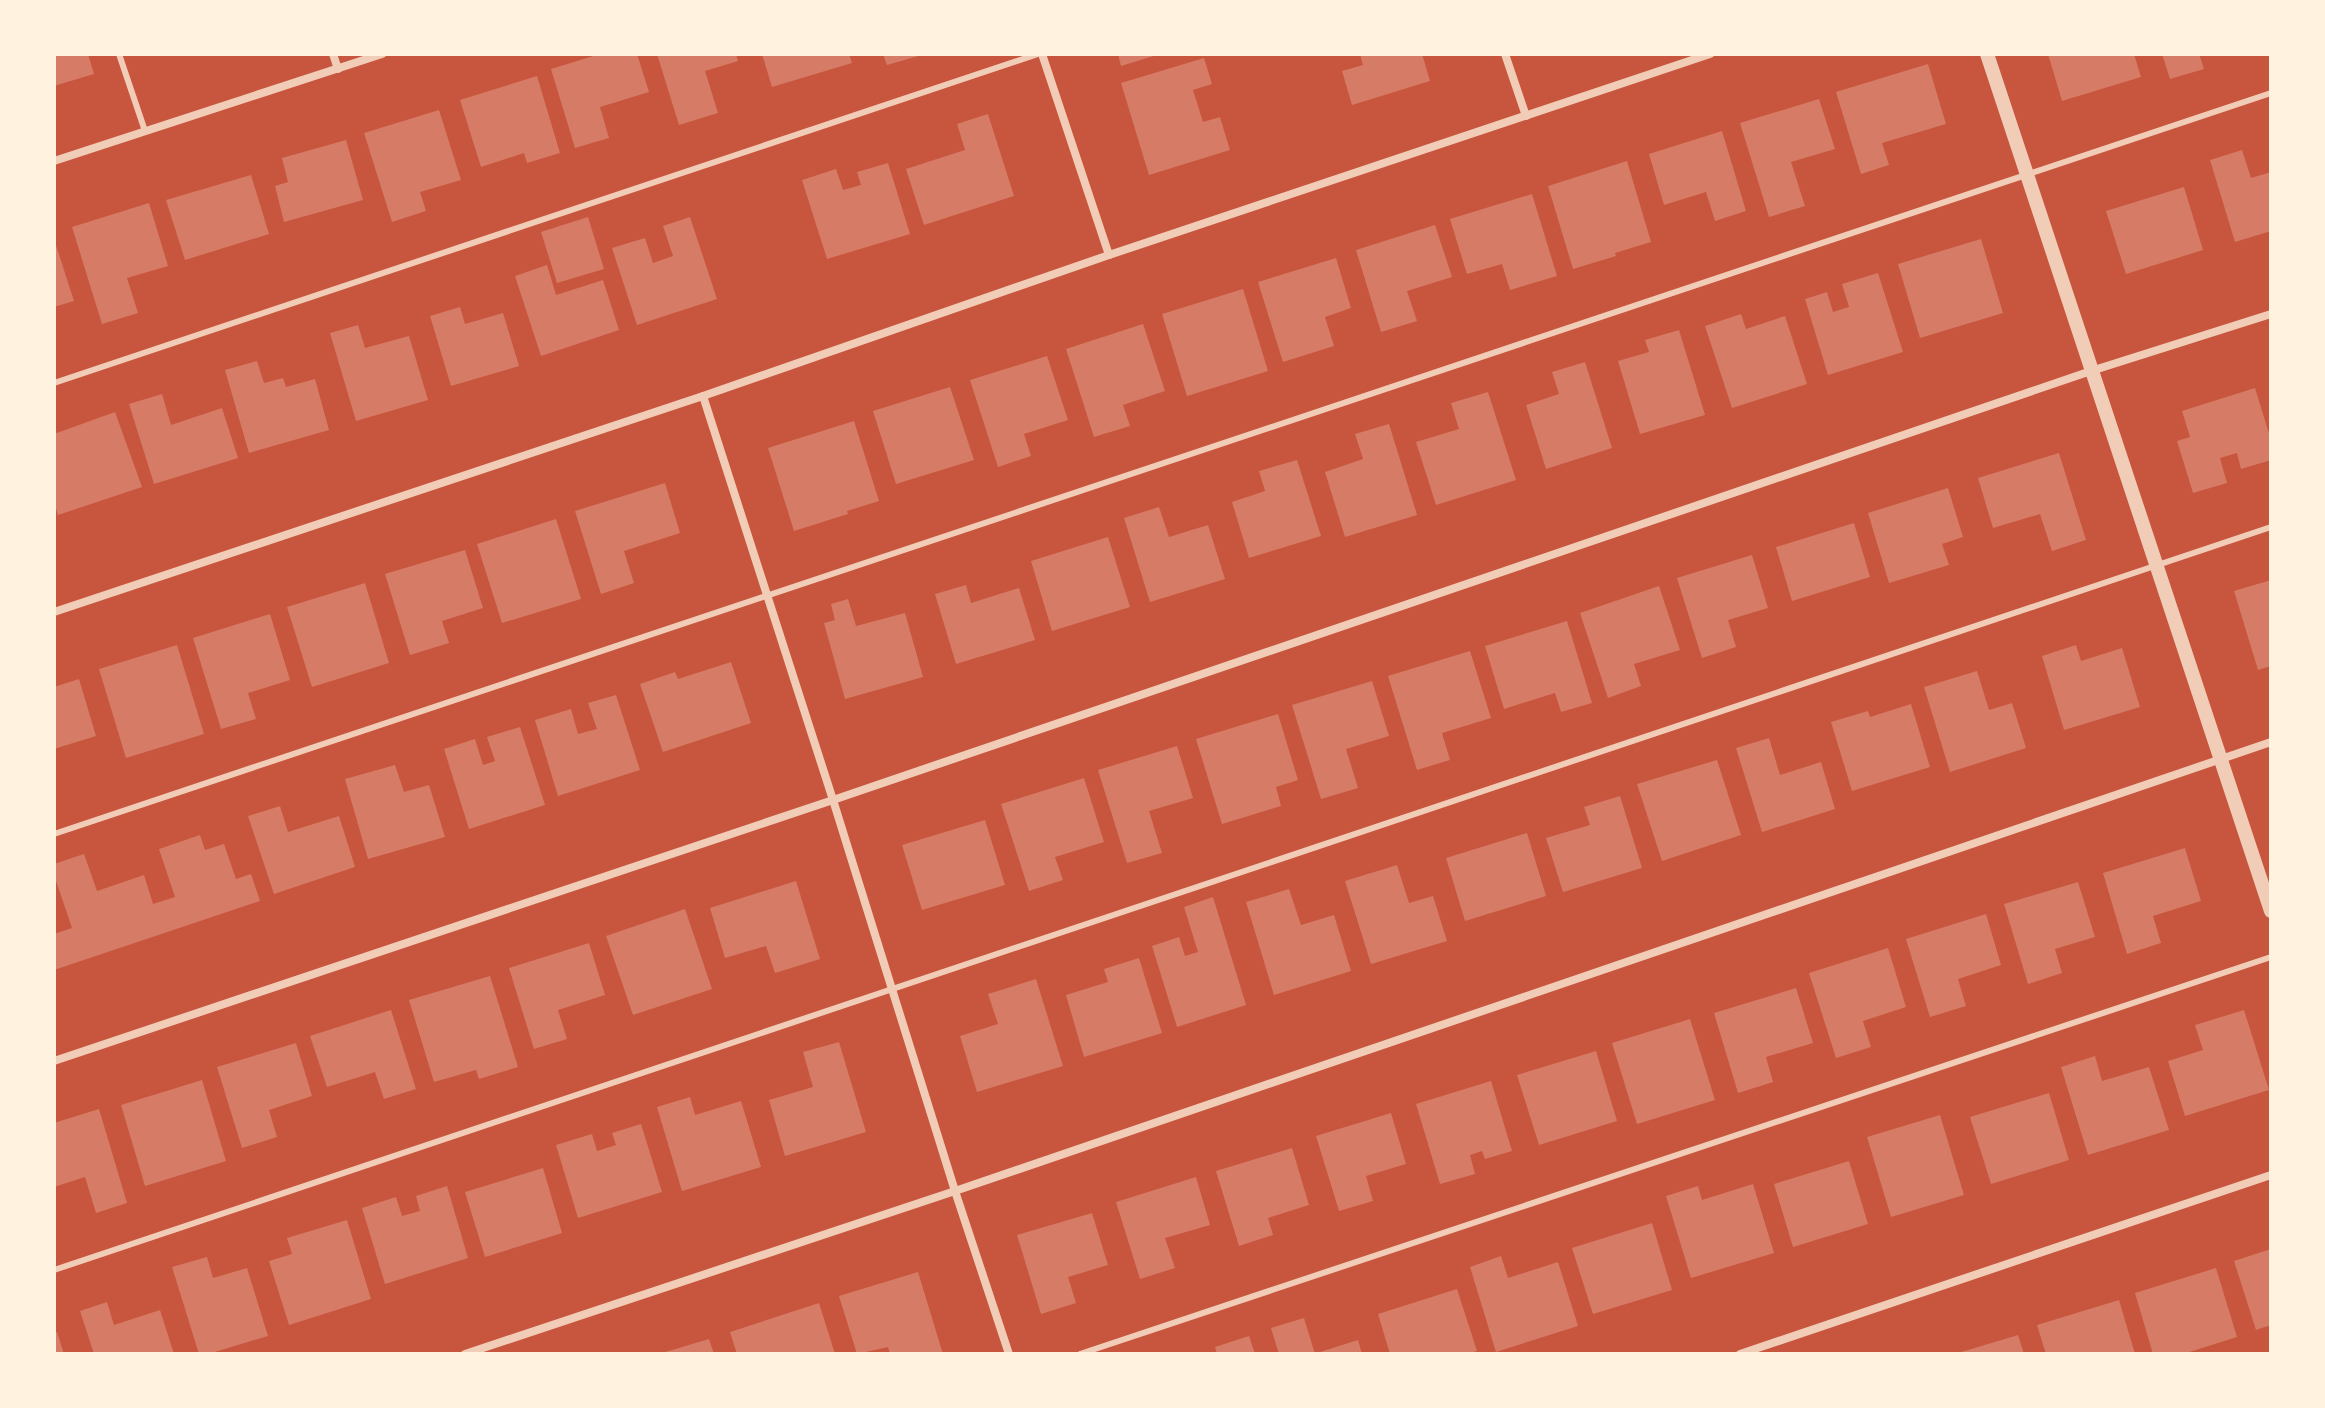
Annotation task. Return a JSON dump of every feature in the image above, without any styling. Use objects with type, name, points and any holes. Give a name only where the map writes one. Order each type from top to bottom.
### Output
[{"type":"street","points":[[333,54],[338,69]]},
{"type":"street","points":[[54,161],[382,54]]},
{"type":"street","points":[[1040,54],[1109,255]]},
{"type":"street","points":[[1505,54],[1526,116]]},
{"type":"street","points":[[54,612],[703,396],[1109,255],[1710,54]]},
{"type":"street","points":[[1987,54],[2271,911]]},
{"type":"street","points":[[54,1061],[833,800],[2091,371],[2271,314]]},
{"type":"street","points":[[703,396],[1009,1354]]},
{"type":"street","points":[[465,1354],[955,1191],[2271,742]]},
{"type":"street","points":[[1740,1354],[2271,1175]]},
{"type":"lane","points":[[119,54],[145,131]]},
{"type":"lane","points":[[54,383],[1040,54]]},
{"type":"lane","points":[[54,834],[2271,93]]},
{"type":"lane","points":[[54,1270],[2271,527]]},
{"type":"lane","points":[[1080,1354],[2271,957]]},
{"type":"building","points":[[54,54],[88,54],[94,74],[54,86]]},
{"type":"building","points":[[600,54],[637,54],[649,92],[600,107],[609,138],[575,148],[551,69]]},
{"type":"building","points":[[657,54],[736,54],[738,61],[705,71],[718,113],[679,125]]},
{"type":"building","points":[[762,54],[849,54],[852,63],[772,87]]},
{"type":"building","points":[[883,54],[922,54],[922,55],[887,65]]},
{"type":"building","points":[[1118,54],[1157,54],[1157,55],[1121,66]]},
{"type":"building","points":[[1360,54],[1422,54],[1430,81],[1352,105],[1342,71],[1363,65]]},
{"type":"building","points":[[2048,54],[2134,54],[2141,77],[2062,101]]},
{"type":"building","points":[[2162,54],[2199,54],[2204,69],[2170,79]]},
{"type":"building","points":[[1204,58],[1212,84],[1193,90],[1203,122],[1220,117],[1230,150],[1149,175],[1121,83]]},
{"type":"building","points":[[1928,64],[1946,124],[1882,143],[1889,165],[1861,174],[1836,92]]},
{"type":"building","points":[[537,76],[560,153],[527,163],[524,153],[481,167],[460,100]]},
{"type":"building","points":[[1819,99],[1835,149],[1791,162],[1805,206],[1769,217],[1740,123]]},
{"type":"building","points":[[439,110],[461,180],[420,192],[426,211],[392,222],[364,133]]},
{"type":"building","points":[[988,114],[1014,196],[924,225],[906,169],[965,150],[957,124]]},
{"type":"building","points":[[1722,131],[1746,211],[1715,221],[1706,192],[1664,205],[1649,154]]},
{"type":"building","points":[[346,140],[363,200],[284,222],[275,186],[288,182],[282,158]]},
{"type":"building","points":[[2242,150],[2251,178],[2271,172],[2271,231],[2235,242],[2210,160]]},
{"type":"building","points":[[1627,161],[1651,242],[1573,269],[1548,186]]},
{"type":"building","points":[[888,163],[910,234],[827,259],[802,180],[836,169],[843,190],[861,185],[857,172]]},
{"type":"building","points":[[251,175],[269,234],[185,260],[166,200]]},
{"type":"building","points":[[2184,187],[2203,250],[2126,274],[2106,211]]},
{"type":"building","points":[[1532,194],[1557,276],[1510,290],[1502,264],[1467,274],[1450,219]]},
{"type":"building","points":[[149,203],[168,266],[127,278],[138,313],[102,324],[72,227]]},
{"type":"building","points":[[588,217],[604,269],[557,283],[541,232]]},
{"type":"building","points":[[690,217],[717,299],[637,325],[612,248],[645,238],[653,263],[673,256],[663,226]]},
{"type":"building","points":[[1435,225],[1452,277],[1407,291],[1417,321],[1381,332],[1356,250]]},
{"type":"building","points":[[54,239],[74,301],[54,307]]},
{"type":"building","points":[[1981,239],[2003,313],[1920,338],[1898,264]]},
{"type":"building","points":[[1336,258],[1351,308],[1325,317],[1334,346],[1283,362],[1258,282]]},
{"type":"building","points":[[547,265],[556,295],[603,280],[619,330],[541,356],[515,276]]},
{"type":"building","points":[[1878,273],[1903,352],[1828,375],[1805,299],[1827,292],[1833,312],[1849,307],[1842,284]]},
{"type":"building","points":[[1243,289],[1268,371],[1187,396],[1162,314]]},
{"type":"building","points":[[460,307],[465,324],[503,313],[519,366],[451,386],[430,316]]},
{"type":"building","points":[[1741,314],[1746,329],[1785,316],[1807,384],[1732,408],[1705,326]]},
{"type":"building","points":[[1143,324],[1165,391],[1123,405],[1130,426],[1094,437],[1066,349]]},
{"type":"building","points":[[358,325],[365,348],[409,336],[428,400],[356,421],[330,333]]},
{"type":"building","points":[[1679,330],[1705,415],[1640,434],[1618,361],[1649,352],[1645,340]]},
{"type":"building","points":[[1047,356],[1068,420],[1024,434],[1031,456],[998,467],[970,380]]},
{"type":"building","points":[[257,361],[264,383],[283,378],[286,387],[315,379],[329,430],[249,453],[225,370]]},
{"type":"building","points":[[1585,362],[1612,448],[1546,469],[1526,405],[1559,394],[1552,372]]},
{"type":"building","points":[[950,387],[974,460],[896,484],[873,411]]},
{"type":"building","points":[[2255,388],[2271,440],[2271,460],[2241,469],[2237,453],[2220,458],[2227,483],[2193,493],[2177,441],[2190,437],[2182,411]]},
{"type":"building","points":[[1488,392],[1516,480],[1436,505],[1416,442],[1459,429],[1451,403]]},
{"type":"building","points":[[162,394],[171,425],[222,408],[238,458],[154,484],[129,404]]},
{"type":"building","points":[[115,412],[142,487],[58,515],[54,503],[54,434]]},
{"type":"building","points":[[854,421],[879,501],[794,531],[768,448]]},
{"type":"building","points":[[1389,424],[1417,515],[1345,537],[1325,472],[1363,459],[1355,434]]},
{"type":"building","points":[[2059,453],[2086,540],[2052,551],[2040,514],[1993,528],[1978,478]]},
{"type":"building","points":[[1297,460],[1321,536],[1249,558],[1232,502],[1265,491],[1259,471]]},
{"type":"building","points":[[665,483],[680,533],[624,551],[634,583],[601,594],[575,511]]},
{"type":"building","points":[[1948,488],[1963,537],[1942,544],[1949,565],[1889,583],[1868,513]]},
{"type":"building","points":[[1159,507],[1169,537],[1208,525],[1225,579],[1150,602],[1124,518]]},
{"type":"building","points":[[556,519],[581,599],[502,623],[477,544]]},
{"type":"building","points":[[1854,523],[1870,577],[1792,601],[1776,547]]},
{"type":"building","points":[[1108,537],[1130,607],[1052,631],[1031,561]]},
{"type":"building","points":[[465,550],[483,608],[442,621],[449,643],[410,655],[385,574]]},
{"type":"building","points":[[1752,555],[1768,608],[1728,620],[1736,647],[1702,658],[1677,578]]},
{"type":"building","points":[[2271,580],[2271,666],[2258,670],[2234,591]]},
{"type":"building","points":[[365,583],[389,663],[312,687],[287,607]]},
{"type":"building","points":[[966,585],[971,603],[1019,588],[1035,640],[956,664],[935,594]]},
{"type":"building","points":[[1659,586],[1680,650],[1634,664],[1641,686],[1608,698],[1580,613]]},
{"type":"building","points":[[848,599],[856,626],[905,613],[923,677],[845,699],[824,623],[835,620],[831,604]]},
{"type":"building","points":[[270,614],[290,680],[248,693],[256,719],[221,729],[193,638]]},
{"type":"building","points":[[1567,621],[1592,703],[1561,712],[1555,693],[1504,709],[1485,646]]},
{"type":"building","points":[[177,645],[204,734],[126,758],[99,669]]},
{"type":"building","points":[[2076,645],[2081,661],[2122,648],[2140,707],[2064,730],[2042,656]]},
{"type":"building","points":[[1470,651],[1491,718],[1442,733],[1450,760],[1417,770],[1388,676]]},
{"type":"building","points":[[731,662],[751,723],[663,752],[640,684],[675,672],[678,679]]},
{"type":"building","points":[[1977,671],[1989,710],[2012,703],[2026,748],[1950,772],[1924,687]]},
{"type":"building","points":[[79,679],[96,736],[54,749],[54,687]]},
{"type":"building","points":[[1372,681],[1389,736],[1346,749],[1358,788],[1321,799],[1292,705]]},
{"type":"building","points":[[616,695],[640,770],[558,796],[535,720],[571,709],[578,734],[597,729],[588,703]]},
{"type":"building","points":[[1911,704],[1930,767],[1852,791],[1831,722],[1868,711],[1870,717]]},
{"type":"building","points":[[1278,714],[1298,780],[1276,787],[1281,806],[1222,824],[1196,739]]},
{"type":"building","points":[[520,727],[545,805],[469,829],[444,749],[475,739],[483,765],[495,761],[487,737]]},
{"type":"building","points":[[1769,738],[1780,775],[1821,762],[1835,809],[1762,832],[1736,748]]},
{"type":"building","points":[[1177,746],[1193,798],[1149,811],[1162,853],[1127,863],[1098,770]]},
{"type":"building","points":[[1717,760],[1741,835],[1662,861],[1637,784]]},
{"type":"building","points":[[395,765],[404,792],[429,785],[445,837],[368,859],[345,779]]},
{"type":"building","points":[[1084,778],[1104,842],[1055,857],[1063,880],[1029,891],[1001,804]]},
{"type":"building","points":[[1620,796],[1642,868],[1563,892],[1546,838],[1590,825],[1584,807]]},
{"type":"building","points":[[280,806],[288,832],[339,816],[355,867],[274,894],[248,816]]},
{"type":"building","points":[[985,820],[1005,885],[922,910],[902,845]]},
{"type":"building","points":[[1527,833],[1546,896],[1465,921],[1446,858]]},
{"type":"building","points":[[200,835],[205,850],[224,844],[236,879],[251,874],[260,901],[54,970],[54,934],[72,928],[54,875],[54,864],[84,854],[97,891],[144,875],[153,904],[175,897],[159,849]]},
{"type":"building","points":[[2185,848],[2201,901],[2153,916],[2161,943],[2127,954],[2103,873]]},
{"type":"building","points":[[1397,865],[1409,903],[1433,896],[1447,941],[1371,964],[1345,881]]},
{"type":"building","points":[[796,881],[820,959],[775,973],[766,946],[725,958],[710,908]]},
{"type":"building","points":[[2078,882],[2095,937],[2055,949],[2062,973],[2028,984],[2004,904]]},
{"type":"building","points":[[1289,889],[1301,925],[1334,915],[1351,971],[1274,995],[1246,902]]},
{"type":"building","points":[[1213,897],[1246,1005],[1177,1027],[1152,946],[1179,937],[1185,956],[1198,952],[1184,907]]},
{"type":"building","points":[[685,909],[712,989],[633,1015],[606,936]]},
{"type":"building","points":[[1986,914],[2001,965],[1958,979],[1966,1006],[1930,1017],[1906,939]]},
{"type":"building","points":[[589,943],[605,995],[558,1010],[567,1039],[534,1049],[509,968]]},
{"type":"building","points":[[1888,948],[1906,1007],[1863,1021],[1871,1047],[1836,1058],[1809,973]]},
{"type":"building","points":[[1139,958],[1162,1033],[1084,1057],[1066,995],[1108,982],[1104,969]]},
{"type":"building","points":[[490,976],[518,1067],[479,1079],[476,1070],[434,1082],[409,1000]]},
{"type":"building","points":[[1036,979],[1063,1066],[977,1092],[960,1036],[998,1024],[988,994]]},
{"type":"building","points":[[1796,988],[1813,1043],[1766,1057],[1773,1082],[1738,1093],[1714,1013]]},
{"type":"building","points":[[391,1010],[416,1089],[384,1099],[375,1072],[327,1087],[310,1036]]},
{"type":"building","points":[[2244,1010],[2269,1090],[2185,1116],[2168,1061],[2203,1050],[2195,1025]]},
{"type":"building","points":[[1690,1019],[1715,1100],[1637,1124],[1612,1043]]},
{"type":"building","points":[[839,1042],[866,1132],[785,1156],[769,1100],[813,1087],[803,1052]]},
{"type":"building","points":[[296,1043],[312,1096],[269,1110],[277,1137],[242,1148],[217,1067]]},
{"type":"building","points":[[1596,1051],[1617,1121],[1539,1145],[1517,1075]]},
{"type":"building","points":[[2095,1056],[2102,1081],[2149,1067],[2169,1130],[2088,1155],[2061,1067]]},
{"type":"building","points":[[202,1080],[226,1161],[145,1186],[121,1105]]},
{"type":"building","points":[[1491,1081],[1512,1151],[1485,1159],[1482,1151],[1470,1155],[1475,1174],[1440,1184],[1416,1104]]},
{"type":"building","points":[[2049,1093],[2069,1160],[1991,1184],[1970,1117]]},
{"type":"building","points":[[690,1097],[695,1115],[741,1101],[761,1167],[682,1191],[657,1107]]},
{"type":"building","points":[[99,1109],[127,1203],[96,1213],[85,1177],[54,1187],[54,1123]]},
{"type":"building","points":[[1391,1113],[1406,1164],[1366,1176],[1373,1201],[1339,1211],[1316,1136]]},
{"type":"building","points":[[1940,1115],[1964,1195],[1891,1217],[1867,1137]]},
{"type":"building","points":[[641,1124],[662,1192],[578,1218],[556,1145],[592,1134],[597,1151],[616,1145],[612,1133]]},
{"type":"building","points":[[1292,1148],[1309,1205],[1268,1218],[1273,1235],[1239,1246],[1216,1171]]},
{"type":"building","points":[[1849,1161],[1868,1224],[1793,1247],[1774,1184]]},
{"type":"building","points":[[543,1168],[562,1233],[485,1257],[465,1192]]},
{"type":"building","points":[[1196,1177],[1210,1225],[1165,1238],[1175,1268],[1140,1279],[1116,1202]]},
{"type":"building","points":[[1753,1184],[1774,1253],[1691,1278],[1666,1196],[1698,1186],[1702,1200]]},
{"type":"building","points":[[447,1186],[468,1258],[385,1284],[362,1208],[396,1197],[402,1216],[420,1211],[416,1196]]},
{"type":"building","points":[[1092,1213],[1108,1265],[1068,1277],[1076,1303],[1041,1314],[1017,1235]]},
{"type":"building","points":[[347,1220],[371,1299],[289,1325],[269,1261],[292,1254],[287,1238]]},
{"type":"building","points":[[1652,1223],[1672,1290],[1593,1314],[1572,1248]]},
{"type":"building","points":[[2271,1249],[2271,1325],[2256,1330],[2234,1261]]},
{"type":"building","points":[[1501,1256],[1508,1278],[1558,1262],[1578,1326],[1496,1352],[1470,1267]]},
{"type":"building","points":[[207,1257],[213,1278],[247,1268],[268,1336],[199,1354],[172,1267]]},
{"type":"building","points":[[2216,1268],[2237,1337],[2183,1354],[2153,1354],[2135,1293]]},
{"type":"building","points":[[918,1272],[943,1354],[890,1354],[888,1347],[857,1354],[839,1296]]},
{"type":"building","points":[[1457,1289],[1477,1351],[1467,1354],[1390,1354],[1378,1314]]},
{"type":"building","points":[[2119,1300],[2135,1354],[2046,1354],[2037,1325]]},
{"type":"building","points":[[107,1302],[114,1325],[160,1310],[174,1354],[94,1354],[80,1311]]},
{"type":"building","points":[[819,1303],[835,1354],[737,1354],[730,1332]]},
{"type":"building","points":[[1304,1318],[1315,1354],[1279,1354],[1271,1328]]},
{"type":"building","points":[[57,1332],[64,1354],[54,1354],[54,1333]]},
{"type":"building","points":[[2018,1335],[2024,1354],[1958,1354],[1958,1353]]},
{"type":"building","points":[[1249,1336],[1255,1354],[1217,1354],[1215,1347]]},
{"type":"building","points":[[709,1339],[714,1354],[662,1354],[662,1353]]},
{"type":"building","points":[[1358,1340],[1362,1354],[1317,1354],[1317,1353]]}]
